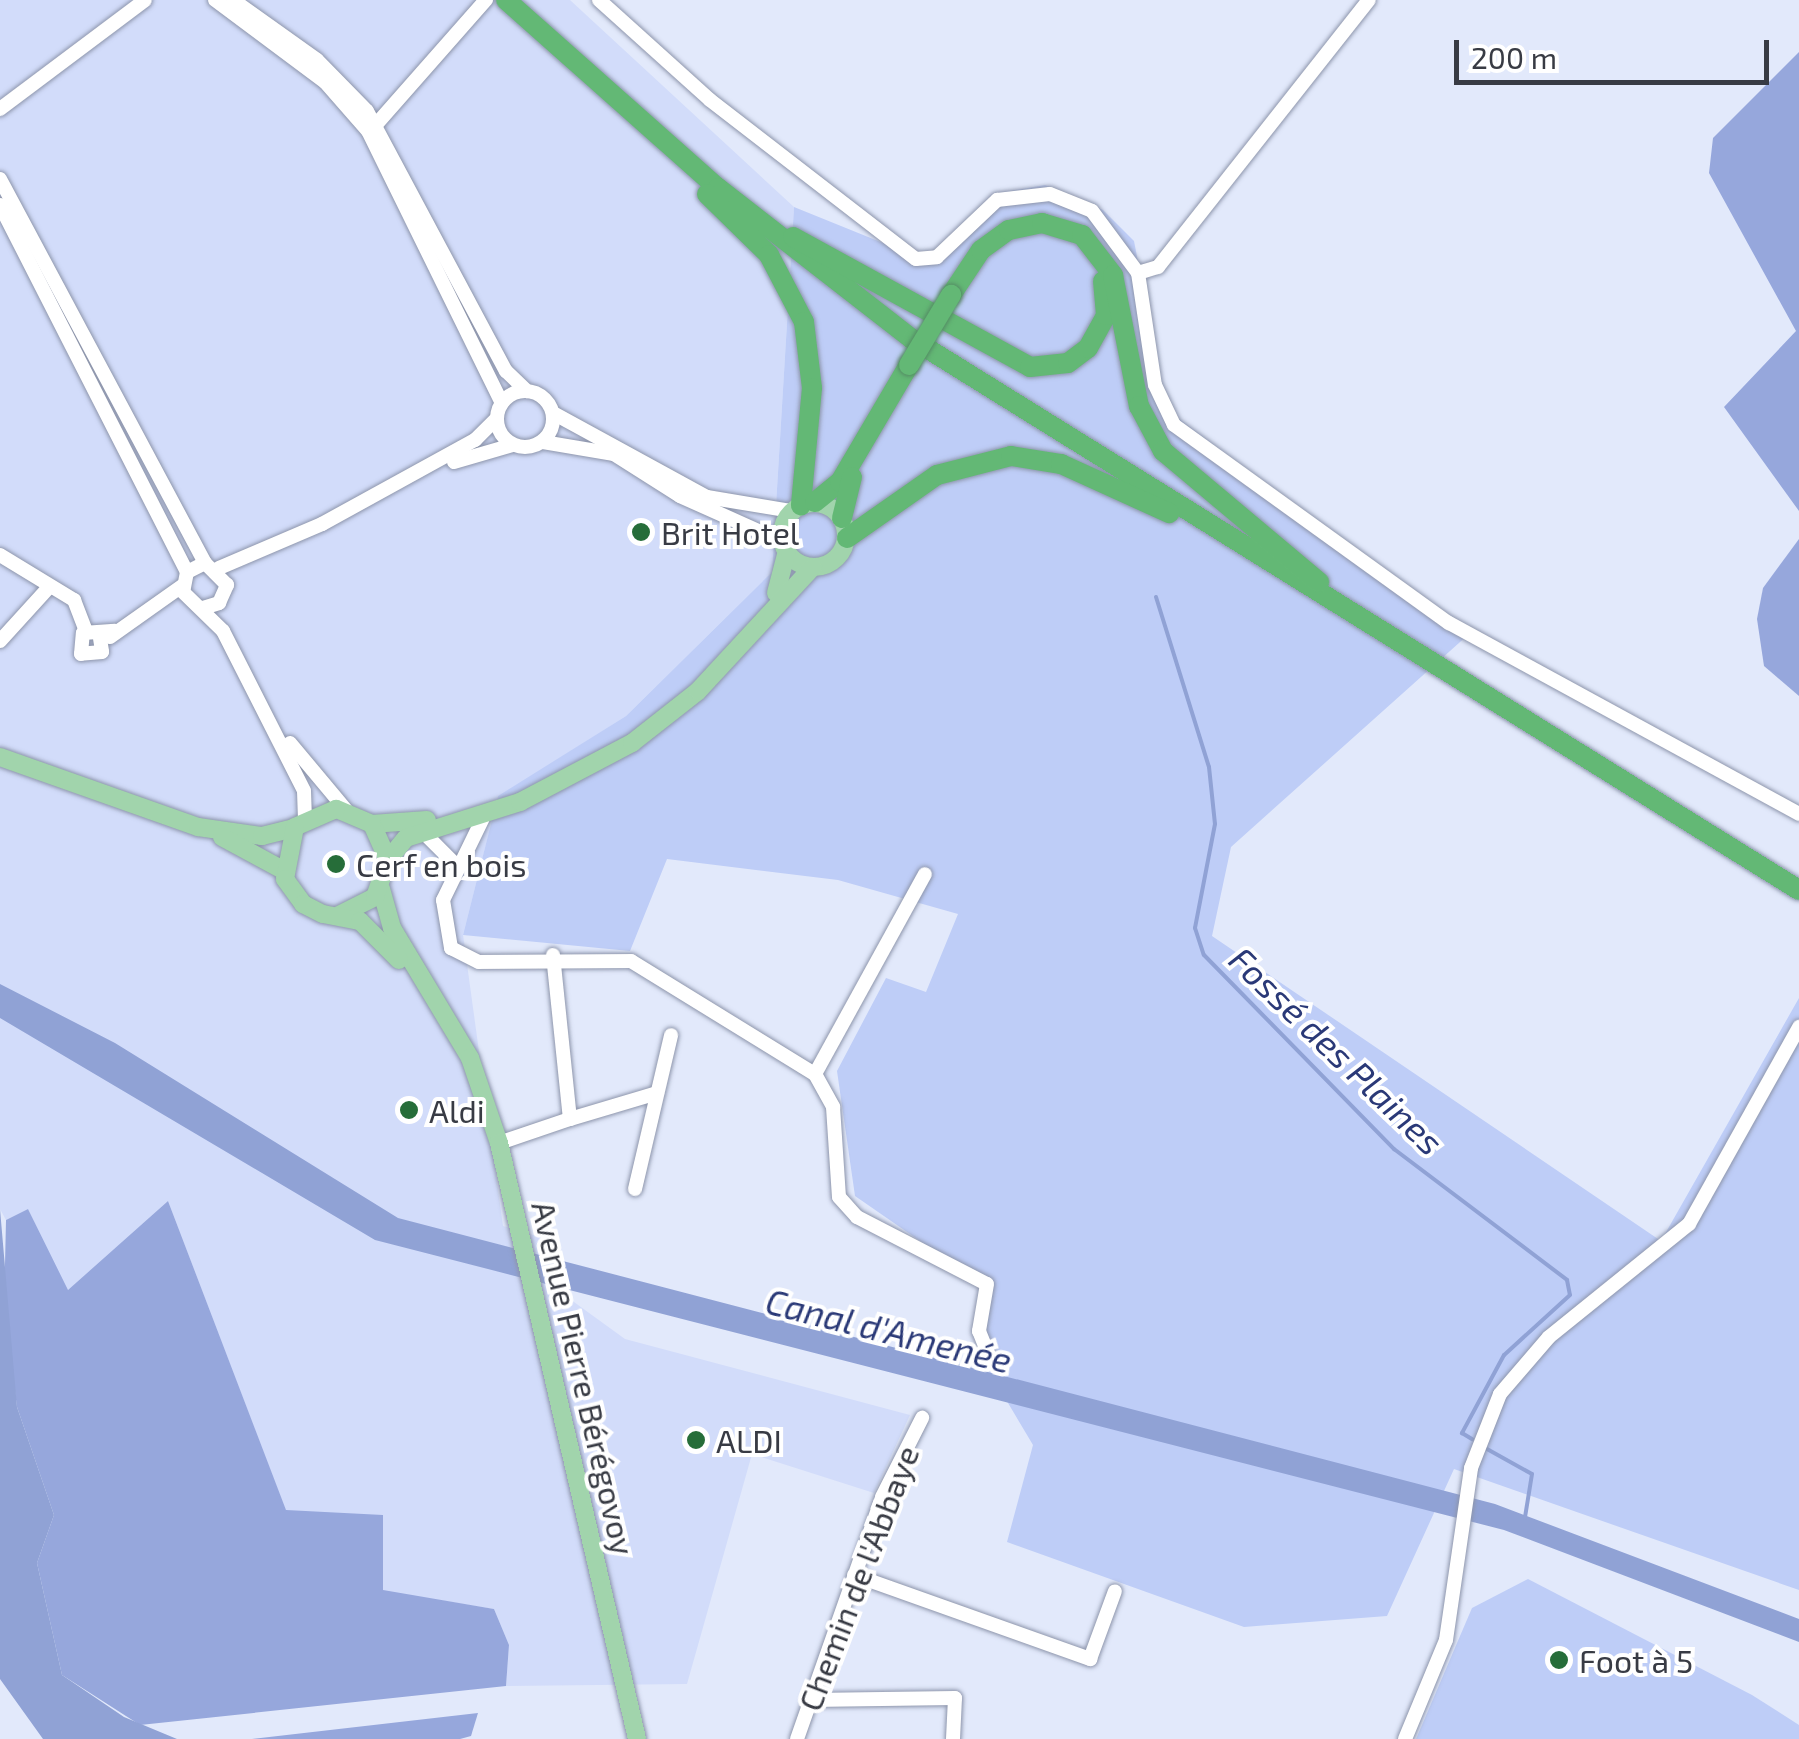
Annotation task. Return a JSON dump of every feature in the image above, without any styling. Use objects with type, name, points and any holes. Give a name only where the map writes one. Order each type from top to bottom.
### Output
[{"type":"highway","points":[[506,0],[602,87],[912,339],[1799,890]]},
{"type":"highway","points":[[518,0],[794,237],[926,336],[1799,879]]},
{"type":"highway","points":[[602,87],[790,288],[812,388],[803,506]]},
{"type":"highway","points":[[803,506],[840,482],[913,368],[981,250],[1008,230],[1042,223],[1082,235],[1114,275],[1132,383],[1158,443],[1320,582]]},
{"type":"highway","points":[[794,237],[1030,367],[1078,357],[1108,304],[1084,251],[1036,235],[995,252],[955,298],[926,336],[913,368],[847,486],[844,528]]},
{"type":"highway","points":[[844,528],[937,475],[1011,456],[1060,464],[1239,542]]},
{"type":"main road","points":[[198,827],[262,836],[346,810],[372,824],[408,824],[517,796],[628,736],[692,686],[781,584],[785,546],[803,506],[844,528],[839,556],[813,567],[665,719],[580,774],[485,814],[423,832],[388,860]]},
{"type":"main road","points":[[785,546],[813,567]]},
{"type":"main road","points":[[0,757],[198,827],[283,870],[302,904],[339,915],[391,948],[478,1082]]},
{"type":"main road","points":[[283,870],[300,823]]},
{"type":"main road","points":[[372,824],[388,860],[381,889],[385,915],[478,1082]]},
{"type":"main road","points":[[339,915],[381,889]]},
{"type":"main road","name":"Avenue Pierre Bérégovoy","points":[[478,1082],[499,1143],[637,1739]]},
{"type":"street","points":[[2,111],[145,0]]},
{"type":"street","points":[[215,0],[325,82],[373,128],[512,445]]},
{"type":"street","points":[[234,0],[318,60],[373,128],[506,371],[528,391],[553,413],[707,497],[803,506]]},
{"type":"street","points":[[599,0],[907,255],[936,257],[997,200],[1050,194],[1107,224],[1138,274],[1155,385],[1190,439],[1448,623],[1799,814]]},
{"type":"street","points":[[1138,274],[1158,267],[1369,0]]},
{"type":"street","points":[[373,128],[483,3]]},
{"type":"street","points":[[0,179],[212,566],[303,767],[346,810]]},
{"type":"street","points":[[0,205],[196,605],[304,791],[300,823]]},
{"type":"street","points":[[158,609],[185,579],[212,566],[248,563],[475,440],[499,411],[528,391]]},
{"type":"street","points":[[542,442],[553,413]]},
{"type":"street","points":[[322,524],[480,450],[542,442],[614,454],[680,496],[785,546]]},
{"type":"street","points":[[0,555],[74,600],[101,634],[158,609],[196,605],[225,592],[248,563]]},
{"type":"street","points":[[0,641],[50,586]]},
{"type":"street","points":[[485,814],[454,863],[440,921],[456,953],[479,962],[553,955],[656,972],[816,1074],[833,1107],[839,1197],[857,1217],[988,1284],[979,1331],[988,1356]]},
{"type":"street","points":[[423,832],[454,863]]},
{"type":"street","points":[[816,1074],[926,874]]},
{"type":"street","points":[[553,955],[570,1119]]},
{"type":"street","points":[[1405,1739],[1446,1640],[1457,1533],[1472,1468],[1493,1408],[1521,1366],[1699,1211],[1799,1027]]},
{"type":"street","points":[[635,1189],[671,1034]]},
{"type":"street","points":[[499,1143],[658,1093]]},
{"type":"street","name":"Chemin de l'Abbaye","points":[[797,1739],[854,1575],[922,1418]]},
{"type":"street","points":[[854,1575],[1090,1660],[1114,1591]]},
{"type":"street","points":[[810,1700],[955,1698],[953,1739]]},
{"type":"shaded area","points":[[0,0],[570,0],[794,207],[772,572],[626,716],[498,797],[463,935],[503,1226],[547,1239],[556,1289],[625,1339],[910,1415],[874,1493],[752,1454],[687,1684],[506,1686],[509,1645],[494,1609],[383,1591],[286,1511],[168,1201],[67,1291],[28,1209],[6,1220],[0,1209]]},
{"type":"shaded area","points":[[1799,52],[1799,511],[1724,407],[1796,331],[1709,173],[1713,138]]},
{"type":"shaded area","points":[[1045,185],[1103,210],[1134,241],[1167,410],[1469,634],[1231,847],[1212,936],[1661,1241],[1799,998],[1799,1590],[1454,1469],[1387,1616],[1244,1627],[1007,1542],[1033,1445],[980,1356],[988,1288],[855,1196],[837,1071],[886,978],[926,992],[958,914],[838,880],[667,859],[630,951],[463,935],[498,796],[626,716],[772,572],[794,207],[930,262],[992,194]]},
{"type":"shaded area","points":[[1799,539],[1799,696],[1764,666],[1757,619],[1763,588]]},
{"type":"shaded area","name":"Canal d'Amenée","points":[[0,984],[115,1043],[398,1218],[1495,1504],[1799,1619],[1799,1642],[1504,1530],[375,1240],[0,1018]]},
{"type":"shaded area","points":[[168,1201],[286,1510],[383,1515],[383,1590],[494,1609],[509,1645],[506,1686],[140,1725],[62,1675],[37,1563],[54,1515],[17,1407],[4,1309],[6,1220],[28,1209],[68,1290]]},
{"type":"shaded area","points":[[0,1209],[17,1407],[54,1515],[37,1563],[62,1675],[124,1717],[177,1739],[43,1739],[0,1679]]},
{"type":"shaded area","points":[[1528,1579],[1752,1695],[1799,1725],[1799,1739],[1416,1739],[1472,1608]]},
{"type":"shaded area","points":[[478,1713],[471,1736],[460,1739],[252,1739]]},
{"type":"waterway","name":"Fossé des Plaines","points":[[1156,597],[1209,767],[1215,824],[1195,928],[1204,955],[1394,1149],[1567,1280],[1570,1295],[1504,1355],[1462,1433],[1472,1439]]},
{"type":"waterway","name":"Fossé des Plaines","points":[[1487,1449],[1532,1474],[1525,1517]]},
{"type":"place","name":"Brit Hotel","points":[[641,532]]},
{"type":"place","name":"Cerf en bois","points":[[336,864]]},
{"type":"place","name":"Aldi","points":[[409,1110]]},
{"type":"place","name":"ALDI","points":[[696,1440]]},
{"type":"place","name":"Foot à 5","points":[[1559,1660]]}]
